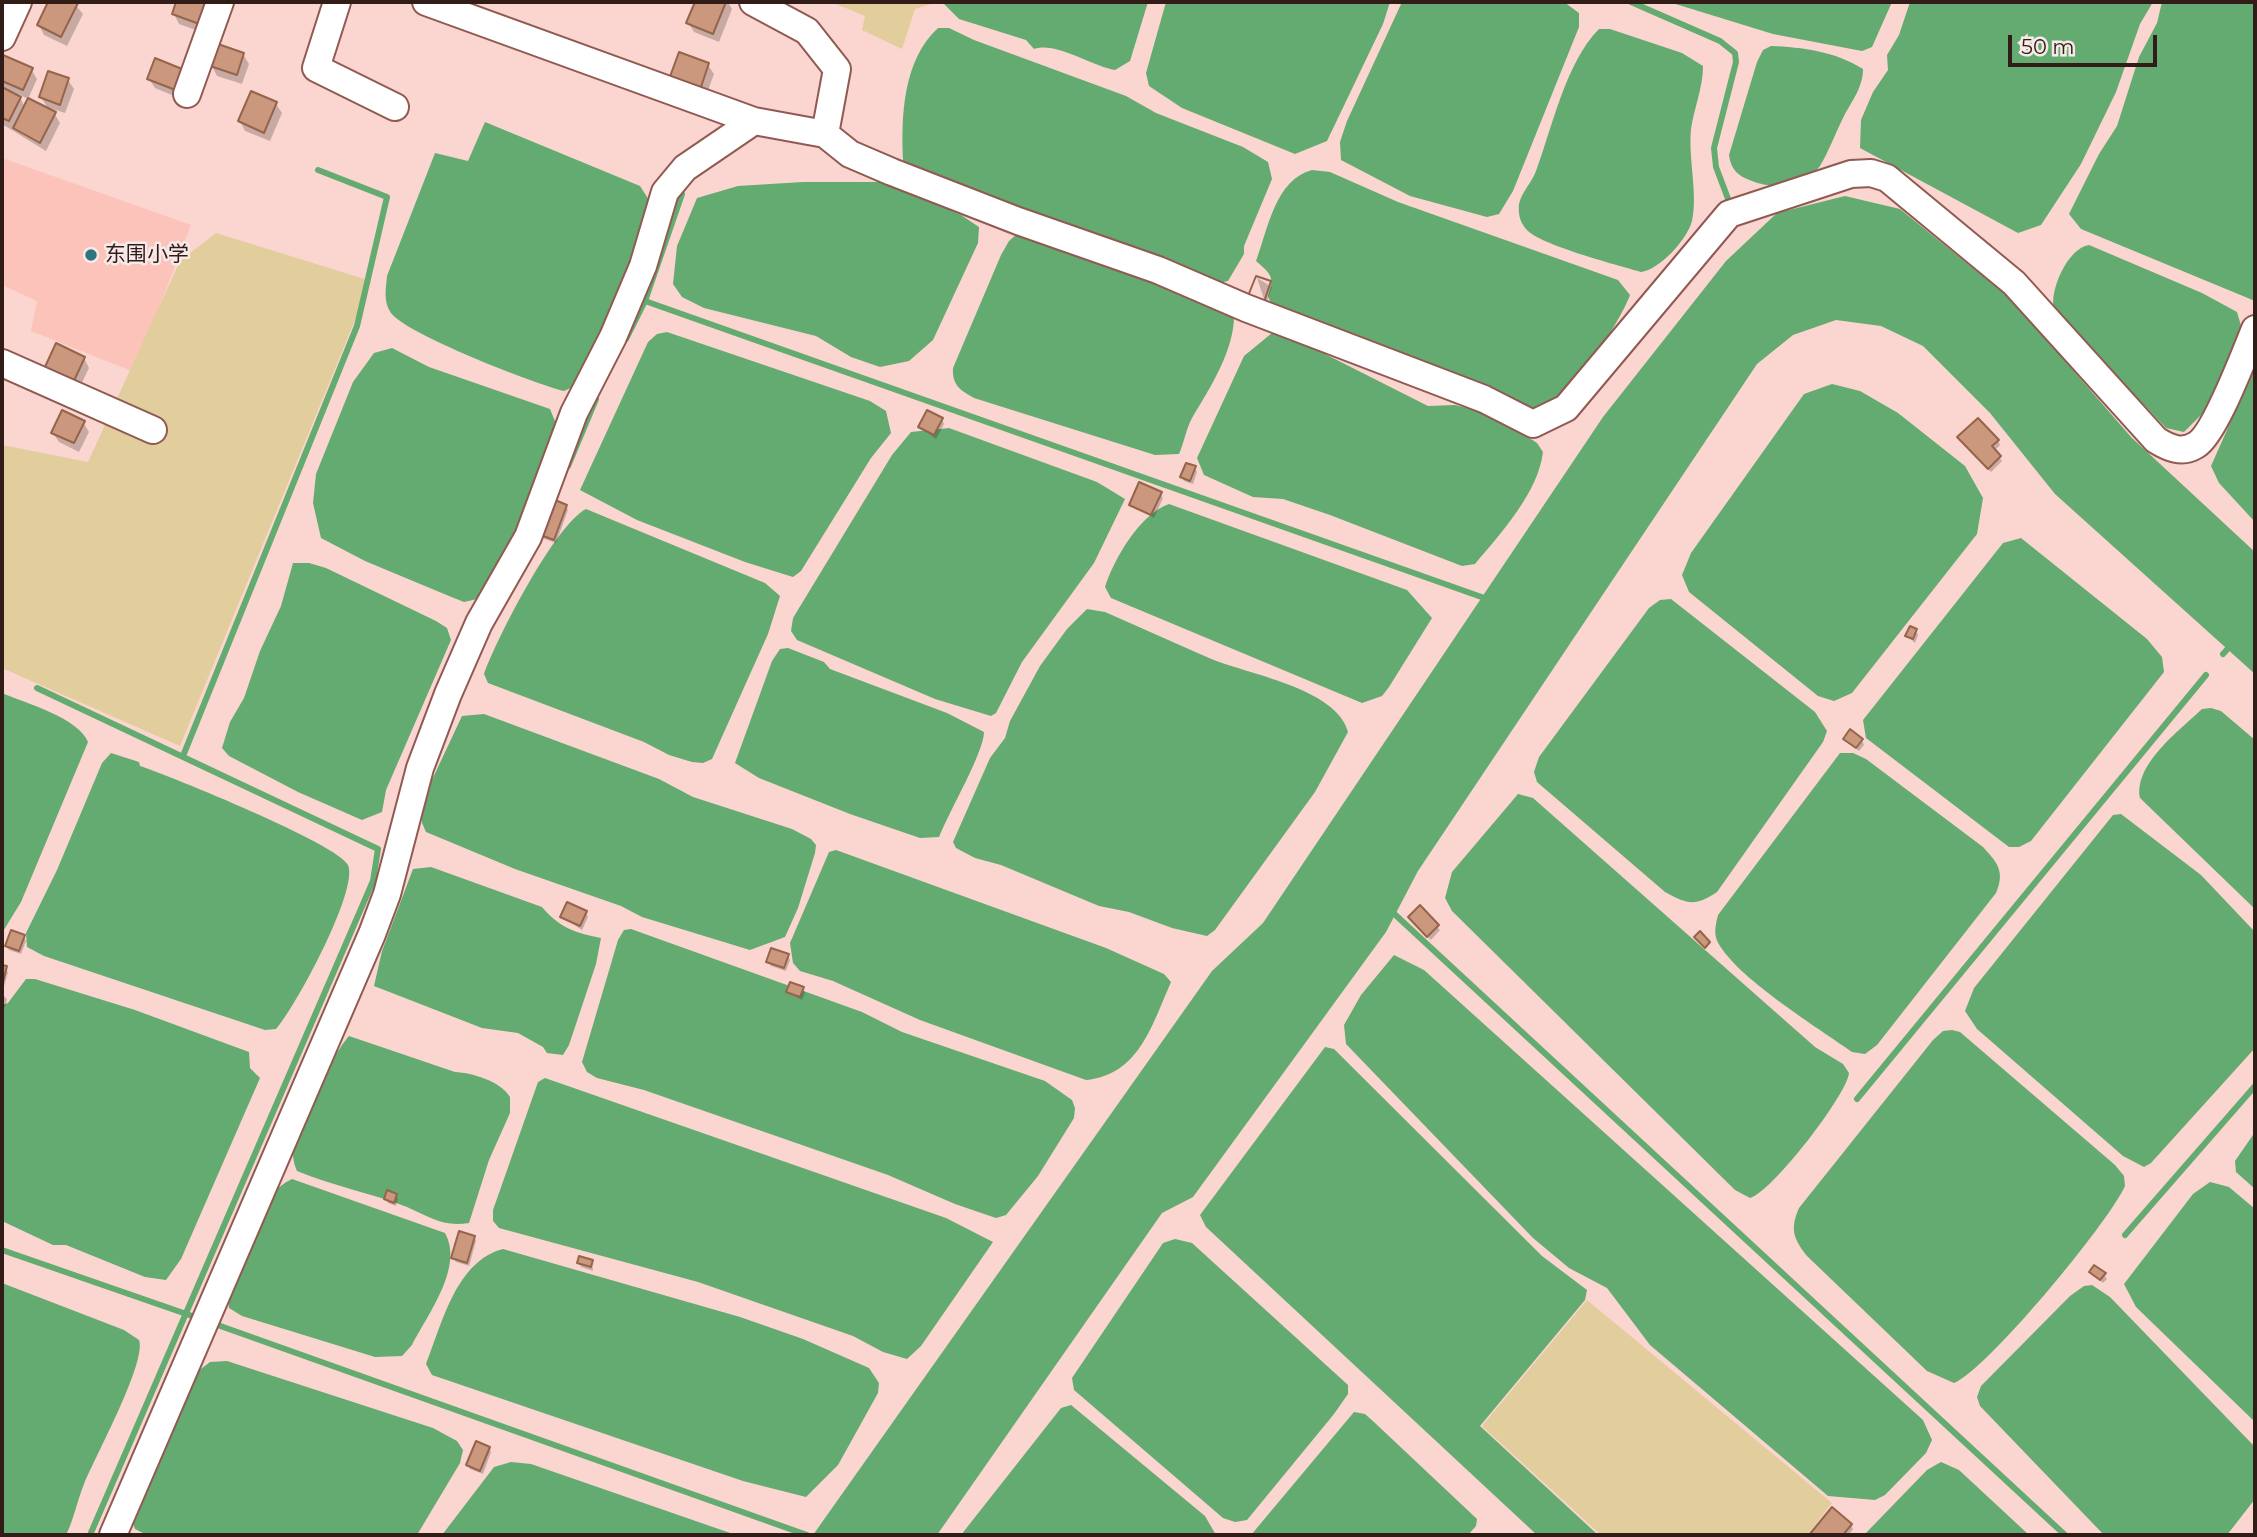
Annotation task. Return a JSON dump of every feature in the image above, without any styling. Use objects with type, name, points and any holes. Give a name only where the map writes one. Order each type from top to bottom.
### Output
[{"type":"street","points":[[2,37],[18,2]]},
{"type":"street","points":[[187,94],[220,2]]},
{"type":"street","points":[[337,2],[316,68],[395,107]]},
{"type":"street","points":[[426,2],[754,121],[825,134],[850,154],[892,172],[1018,221],[1158,270],[1246,308],[1484,398],[1533,424],[1566,408],[1729,214],[1851,174],[1871,173],[1887,178],[2014,283],[2156,440],[2169,448],[2192,447],[2208,433],[2255,329]]},
{"type":"street","points":[[753,2],[807,31],[836,69],[825,134]]},
{"type":"street","points":[[113,1535],[372,934],[387,894],[420,768],[448,694],[479,623],[528,537],[574,413],[613,337],[643,266],[665,192],[685,168],[754,121]]},
{"type":"street","points":[[2,363],[153,430]]},
{"type":"shaded area","points":[[831,2],[931,4],[915,9],[902,49],[862,30],[865,16]]},
{"type":"shaded area","points":[[942,2],[1148,2],[1130,61],[1115,70],[1052,48],[1034,49],[1026,40],[959,19]]},
{"type":"shaded area","points":[[1166,2],[1390,2],[1383,24],[1327,141],[1295,154],[1182,108],[1149,86],[1146,73]]},
{"type":"shaded area","points":[[1402,2],[1564,2],[1579,13],[1579,27],[1513,191],[1499,214],[1487,217],[1410,196],[1341,160],[1340,142],[1347,121]]},
{"type":"shaded area","points":[[1669,2],[1892,2],[1872,47],[1862,51],[1773,34]]},
{"type":"shaded area","points":[[1910,2],[2153,2],[2140,24],[2116,92],[2081,164],[2041,225],[2018,233],[1860,148],[1861,120],[1873,92],[1888,70],[1887,55],[1899,35]]},
{"type":"shaded area","points":[[2162,2],[2255,2],[2255,301],[2081,229],[2069,214],[2099,154],[2117,126],[2139,57],[2157,23]]},
{"type":"shaded area","points":[[938,28],[949,28],[974,40],[1126,96],[1156,113],[1243,147],[1268,162],[1272,179],[1244,246],[1244,254],[1228,281],[1219,283],[1150,254],[1017,208],[908,165],[903,160],[902,143],[907,90],[917,56]]},
{"type":"shaded area","points":[[1599,29],[1610,29],[1682,53],[1703,66],[1691,129],[1694,199],[1692,221],[1684,237],[1664,260],[1641,272],[1546,241],[1526,229],[1519,214],[1520,200],[1536,171],[1569,77],[1587,43]]},
{"type":"shaded area","points":[[1771,46],[1819,52],[1842,58],[1863,69],[1859,89],[1820,166],[1806,178],[1779,186],[1760,184],[1743,177],[1733,168],[1729,155],[1757,62],[1763,50]]},
{"type":"shaded area","points":[[485,122],[640,186],[649,200],[635,258],[582,374],[575,386],[564,391],[500,369],[420,333],[391,313],[387,304],[387,276],[435,153],[468,161]]},
{"type":"shaded area","name":"东围小学","points":[[2,158],[191,225],[134,372],[31,331],[37,301],[2,285]]},
{"type":"shaded area","points":[[1312,170],[1330,172],[1398,202],[1618,280],[1630,295],[1608,337],[1575,382],[1552,403],[1533,408],[1271,304],[1268,296],[1270,276],[1256,261],[1281,195],[1299,175]]},
{"type":"shaded area","points":[[803,182],[885,182],[961,215],[979,227],[978,243],[933,340],[909,361],[880,367],[851,357],[816,336],[704,308],[682,297],[673,284],[677,246],[697,198],[738,186]]},
{"type":"shaded area","points":[[1845,196],[1900,209],[2012,300],[2131,437],[2255,552],[2255,674],[2055,494],[1990,413],[1923,346],[1881,326],[1836,320],[1793,335],[1757,364],[1418,871],[1386,932],[1193,1197],[1162,1213],[937,1535],[813,1535],[1212,971],[1263,923],[1603,417],[1726,261],[1777,213]]},
{"type":"shaded area","points":[[216,233],[371,281],[180,746],[2,668],[2,445],[88,462],[180,261]]},
{"type":"shaded area","points":[[1017,234],[1071,250],[1234,314],[1226,354],[1190,422],[1179,454],[1155,455],[974,398],[958,386],[953,368],[1001,255],[1009,241]]},
{"type":"shaded area","points":[[2089,245],[2202,293],[2237,312],[2242,329],[2207,409],[2184,432],[2166,428],[2054,310],[2054,292],[2062,271],[2074,254]]},
{"type":"shaded area","points":[[667,332],[870,401],[886,411],[891,433],[871,458],[801,571],[793,577],[745,562],[637,520],[580,490],[648,342],[657,334]]},
{"type":"shaded area","points":[[1272,333],[1315,349],[1428,406],[1455,405],[1485,413],[1537,443],[1543,452],[1534,482],[1517,512],[1475,564],[1462,566],[1283,499],[1253,497],[1204,475],[1197,458],[1244,356]]},
{"type":"shaded area","points":[[392,348],[429,367],[550,409],[557,426],[522,523],[477,599],[464,602],[365,561],[321,538],[313,503],[316,474],[353,382],[374,353]]},
{"type":"shaded area","points":[[2255,367],[2255,522],[2219,483],[2211,466]]},
{"type":"shaded area","points":[[1832,384],[1860,391],[1898,413],[1965,466],[1983,498],[1977,534],[1852,693],[1834,701],[1818,696],[1689,592],[1682,575],[1691,553],[1804,394]]},
{"type":"shaded area","points":[[949,428],[1097,482],[1125,499],[1094,563],[1022,662],[996,713],[991,716],[935,699],[797,640],[791,631],[793,618],[892,455],[911,432]]},
{"type":"shaded area","points":[[1169,504],[1407,590],[1432,618],[1382,696],[1362,703],[1111,598],[1105,587],[1122,551],[1148,517]]},
{"type":"shaded area","points":[[586,509],[765,583],[780,596],[768,634],[712,759],[703,763],[692,762],[669,755],[644,742],[488,683],[484,674],[528,584],[558,537],[573,519]]},
{"type":"shaded area","points":[[2021,538],[2147,639],[2162,657],[2164,672],[2031,841],[2019,847],[2009,847],[1866,738],[1863,720],[2003,543]]},
{"type":"shaded area","points":[[293,563],[309,563],[326,568],[436,621],[447,628],[451,640],[386,790],[382,812],[362,820],[298,792],[229,756],[222,748],[230,722],[244,698],[260,651],[281,606]]},
{"type":"shaded area","points":[[1671,599],[1815,712],[1827,731],[1823,742],[1717,892],[1697,902],[1685,901],[1665,892],[1537,782],[1534,772],[1539,757],[1649,608],[1660,600]]},
{"type":"shaded area","points":[[1087,609],[1105,612],[1209,658],[1309,693],[1327,704],[1340,717],[1348,732],[1315,792],[1215,930],[1207,936],[1172,928],[1129,912],[1099,906],[1001,865],[975,858],[956,848],[953,842],[990,758],[1005,738],[1010,721],[1040,666],[1067,629]]},
{"type":"shaded area","points":[[788,648],[824,662],[830,669],[947,713],[984,732],[972,767],[939,837],[920,838],[850,814],[759,778],[735,763],[772,661],[780,649]]},
{"type":"shaded area","points":[[2,693],[63,719],[83,733],[88,742],[21,902],[2,933]]},
{"type":"shaded area","points":[[2202,709],[2221,711],[2255,740],[2255,909],[2140,798],[2144,773],[2160,749]]},
{"type":"shaded area","points":[[484,714],[659,779],[693,797],[792,829],[811,839],[816,845],[815,853],[798,908],[785,937],[750,950],[642,917],[621,906],[515,869],[426,832],[422,823],[422,811],[431,782],[462,716]]},
{"type":"shaded area","points":[[111,753],[139,762],[140,766],[286,827],[316,842],[348,865],[349,878],[335,922],[297,998],[276,1029],[265,1030],[44,956],[27,947],[26,933],[57,870],[102,763]]},
{"type":"shaded area","points":[[1840,753],[1853,753],[1866,759],[1983,847],[1996,863],[2000,873],[1996,893],[1877,1045],[1865,1054],[1852,1052],[1745,974],[1720,946],[1715,927],[1718,915]]},
{"type":"shaded area","points":[[1518,794],[1533,798],[1815,1047],[1843,1064],[1849,1073],[1836,1101],[1807,1142],[1774,1179],[1750,1198],[1735,1190],[1452,911],[1445,898],[1452,872]]},
{"type":"shaded area","points":[[2121,814],[2201,875],[2255,932],[2255,1048],[2151,1163],[2144,1167],[2123,1156],[1977,1029],[1965,1011],[1974,988],[2113,815]]},
{"type":"shaded area","points":[[836,850],[1106,948],[1164,974],[1171,982],[1150,1031],[1131,1058],[1119,1069],[1086,1080],[920,1020],[833,981],[800,971],[793,963],[790,943],[829,852]]},
{"type":"shaded area","points":[[431,867],[542,907],[568,928],[601,938],[596,964],[569,1045],[563,1055],[547,1053],[543,1047],[518,1033],[482,1028],[374,986],[382,951],[413,869]]},
{"type":"shaded area","points":[[631,929],[862,1012],[902,1032],[1045,1081],[1072,1100],[1074,1118],[1038,1176],[1006,1215],[996,1218],[955,1204],[888,1175],[644,1090],[597,1078],[587,1072],[582,1062],[618,940],[624,930]]},
{"type":"shaded area","points":[[1394,955],[1424,970],[1923,1420],[1932,1440],[1926,1453],[1885,1495],[1875,1500],[1828,1496],[1650,1345],[1607,1288],[1569,1268],[1533,1238],[1346,1044],[1344,1025],[1361,995]]},
{"type":"shaded area","points":[[26,979],[35,979],[135,1010],[249,1052],[250,1068],[260,1078],[181,1259],[166,1280],[145,1277],[66,1245],[53,1245],[2,1221],[2,1005],[8,1003]]},
{"type":"shaded area","points":[[1943,1031],[1960,1032],[2115,1165],[2124,1176],[2125,1186],[2096,1230],[2046,1293],[1992,1352],[1954,1383],[1927,1371],[1807,1256],[1794,1233],[1794,1222],[1799,1208],[1933,1040]]},
{"type":"shaded area","points":[[349,1036],[455,1072],[486,1079],[500,1086],[510,1097],[510,1113],[489,1160],[469,1223],[451,1224],[436,1220],[393,1202],[297,1171],[293,1155],[297,1133],[326,1072]]},
{"type":"shaded area","points":[[1325,1047],[1334,1049],[1542,1256],[1587,1290],[1585,1300],[1480,1426],[1598,1535],[1537,1535],[1206,1227],[1200,1215]]},
{"type":"shaded area","points":[[545,1078],[946,1218],[993,1242],[921,1346],[907,1359],[883,1352],[853,1336],[698,1282],[499,1228],[493,1221],[493,1210],[538,1082]]},
{"type":"shaded area","points":[[2255,1132],[2255,1189],[2236,1172],[2235,1161]]},
{"type":"shaded area","points":[[292,1179],[445,1233],[450,1246],[450,1260],[442,1290],[412,1345],[402,1356],[375,1357],[242,1316],[229,1308],[227,1292],[251,1228],[269,1198],[279,1187]]},
{"type":"shaded area","points":[[2210,1182],[2229,1187],[2255,1209],[2255,1422],[2136,1307],[2124,1284],[2193,1194]]},
{"type":"shaded area","points":[[1175,1239],[1192,1243],[1348,1385],[1348,1394],[1334,1414],[1247,1520],[1235,1522],[1223,1518],[1074,1390],[1072,1378],[1163,1243]]},
{"type":"shaded area","points":[[503,1249],[740,1317],[803,1339],[869,1368],[879,1383],[878,1393],[838,1465],[806,1497],[743,1481],[432,1375],[426,1364],[445,1313],[462,1280],[473,1266]]},
{"type":"shaded area","points":[[2,1283],[124,1330],[139,1340],[139,1351],[128,1388],[84,1484],[66,1535],[2,1535]]},
{"type":"shaded area","points":[[2092,1285],[2110,1297],[2255,1447],[2255,1499],[2227,1535],[2104,1535],[1980,1406],[1977,1397],[1981,1386],[2070,1296],[2084,1286]]},
{"type":"shaded area","points":[[1587,1300],[1832,1503],[1807,1535],[1601,1535],[1482,1426]]},
{"type":"shaded area","points":[[227,1361],[433,1428],[457,1441],[463,1450],[460,1463],[417,1535],[147,1535],[135,1529],[131,1518],[197,1372],[210,1362]]},
{"type":"shaded area","points":[[1071,1405],[1205,1516],[1216,1535],[961,1535],[1061,1408]]},
{"type":"shaded area","points":[[1354,1412],[1365,1414],[1477,1519],[1476,1526],[1468,1535],[1251,1535]]},
{"type":"shaded area","points":[[511,1462],[531,1464],[736,1535],[442,1535],[494,1467]]},
{"type":"shaded area","points":[[1941,1462],[1959,1470],[2029,1535],[1864,1535],[1927,1470]]},
{"type":"building","points":[[48,2],[78,3],[61,37],[37,25]]},
{"type":"building","points":[[176,2],[211,2],[202,25],[172,14]]},
{"type":"building","points":[[695,2],[726,2],[713,34],[686,23]]},
{"type":"building","points":[[218,44],[244,53],[237,75],[210,66]]},
{"type":"building","points":[[679,52],[709,63],[699,93],[668,82]]},
{"type":"building","points":[[3,55],[33,68],[23,90],[2,81]]},
{"type":"building","points":[[155,58],[187,71],[178,91],[147,79]]},
{"type":"building","points":[[48,71],[69,78],[60,105],[39,97]]},
{"type":"building","points":[[2,87],[21,97],[9,121],[2,118]]},
{"type":"building","points":[[251,91],[277,102],[264,133],[238,121]]},
{"type":"building","points":[[28,98],[56,112],[40,143],[13,128]]},
{"type":"building","points":[[1256,276],[1271,281],[1264,302],[1248,296]]},
{"type":"building","points":[[1256,276],[1271,281],[1264,302],[1248,296]]},
{"type":"building","points":[[56,343],[85,357],[73,383],[44,369]]},
{"type":"building","points":[[62,410],[85,421],[74,443],[51,433]]},
{"type":"building","points":[[927,410],[943,418],[934,435],[918,427]]},
{"type":"building","points":[[1978,418],[1999,440],[1992,446],[2001,456],[1988,469],[1957,437]]},
{"type":"building","points":[[1186,463],[1196,466],[1190,481],[1180,477]]},
{"type":"building","points":[[1139,482],[1162,492],[1151,515],[1129,505]]},
{"type":"building","points":[[548,497],[567,505],[554,540],[535,533]]},
{"type":"building","points":[[1910,626],[1917,629],[1913,639],[1905,636]]},
{"type":"building","points":[[1850,729],[1863,739],[1856,748],[1843,739]]},
{"type":"building","points":[[567,902],[587,911],[580,926],[560,917]]},
{"type":"building","points":[[1420,905],[1439,925],[1427,937],[1408,917]]},
{"type":"building","points":[[11,930],[25,935],[19,951],[5,946]]},
{"type":"building","points":[[1700,931],[1710,942],[1705,948],[1694,937]]},
{"type":"building","points":[[771,948],[789,954],[784,968],[766,962]]},
{"type":"building","points":[[2,965],[7,966],[2,986]]},
{"type":"building","points":[[790,982],[804,987],[800,997],[786,992]]},
{"type":"building","points":[[387,1190],[397,1194],[394,1203],[384,1199]]},
{"type":"building","points":[[459,1231],[475,1236],[467,1263],[451,1258]]},
{"type":"building","points":[[579,1256],[593,1260],[591,1267],[577,1263]]},
{"type":"building","points":[[2094,1265],[2106,1273],[2100,1280],[2089,1272]]},
{"type":"building","points":[[476,1441],[490,1447],[480,1471],[466,1465]]},
{"type":"building","points":[[1832,1507],[1852,1524],[1843,1535],[1809,1535]]},
{"type":"waterway","points":[[1631,2],[1720,41],[1735,53],[1736,62],[1714,148],[1716,167],[1730,204]]},
{"type":"waterway","points":[[183,756],[357,326],[387,197],[318,170]]},
{"type":"waterway","points":[[626,339],[645,301],[682,194]]},
{"type":"waterway","points":[[645,301],[1490,600]]},
{"type":"waterway","points":[[568,466],[596,399]]},
{"type":"waterway","points":[[2223,654],[2232,644]]},
{"type":"waterway","points":[[1857,1099],[2206,675]]},
{"type":"waterway","points":[[37,688],[378,849],[373,881],[90,1535]]},
{"type":"waterway","points":[[1389,909],[2065,1535]]},
{"type":"waterway","points":[[2125,1235],[2255,1086]]},
{"type":"waterway","points":[[2,1250],[195,1317]]},
{"type":"waterway","points":[[212,1323],[807,1535]]},
{"type":"place","name":"东围小学","points":[[91,255]]}]
